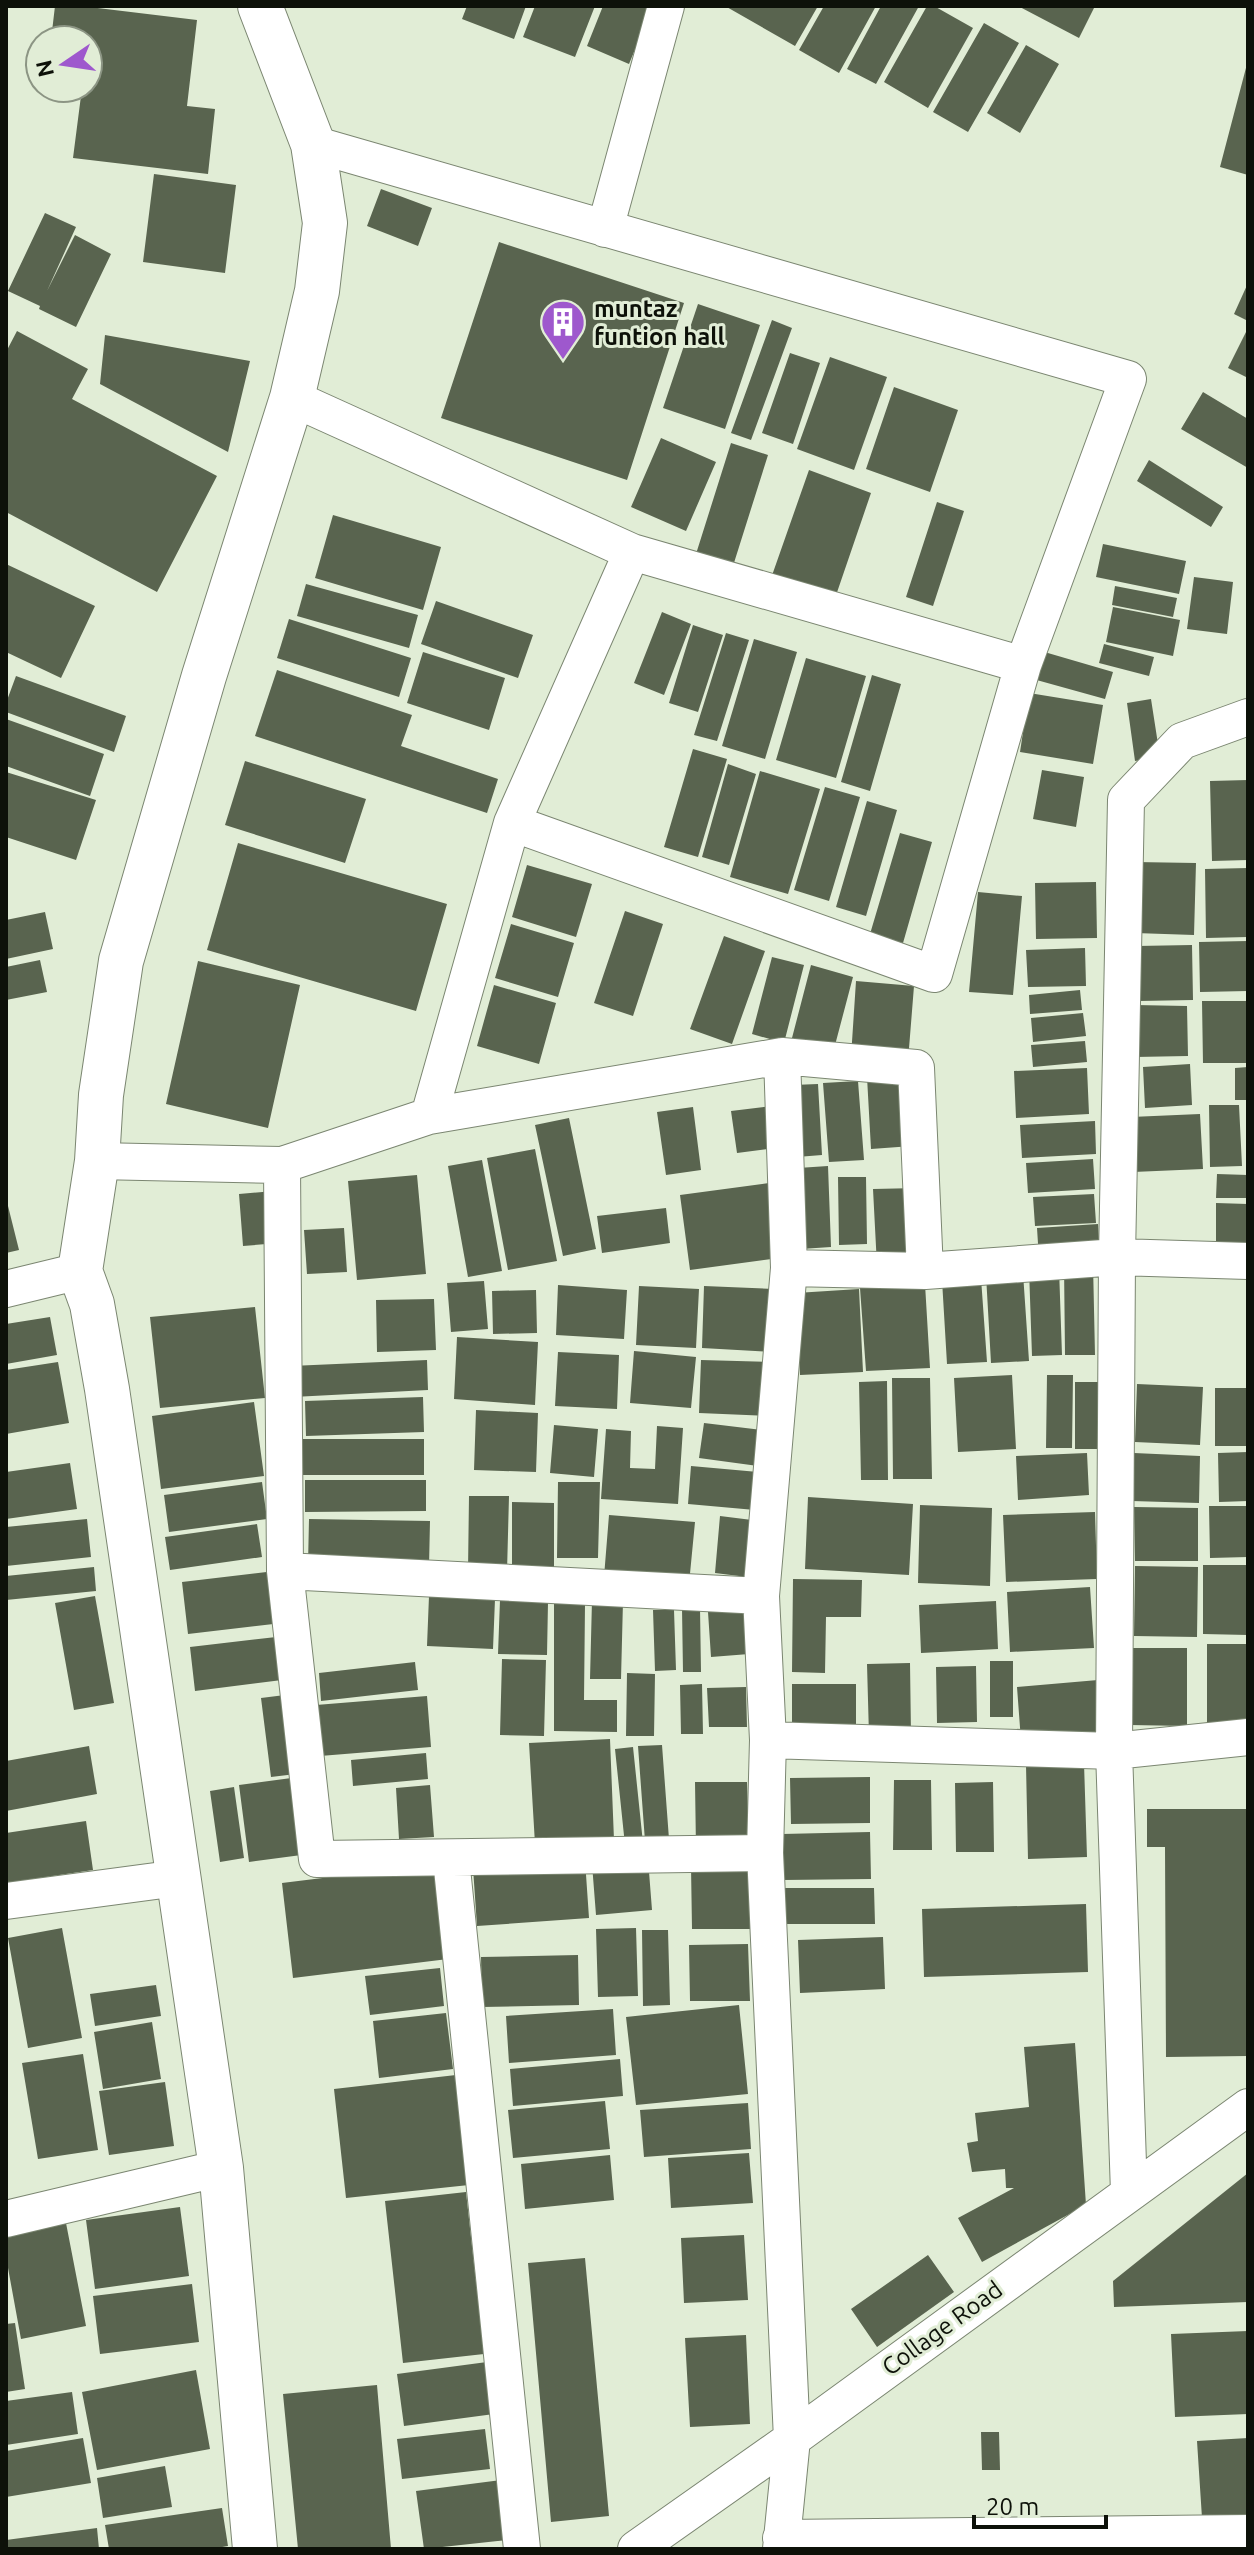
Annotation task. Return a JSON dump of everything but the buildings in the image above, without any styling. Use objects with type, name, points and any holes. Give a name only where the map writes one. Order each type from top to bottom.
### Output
[{"type":"main road","points":[[255,2549],[221,2168],[107,1389],[92,1304],[80,1271],[97,1161],[101,1095],[121,961],[204,676],[292,398],[317,291],[325,223],[313,144],[260,6]]},
{"type":"street","points":[[605,229],[666,6]]},
{"type":"street","points":[[313,144],[1128,379],[1023,665],[934,974],[512,823]]},
{"type":"street","points":[[292,398],[632,552],[1023,665]]},
{"type":"street","points":[[429,1116],[512,823],[632,552]]},
{"type":"street","points":[[1129,2193],[1114,1751],[1117,1257],[1126,800],[1182,741],[1248,717]]},
{"type":"street","points":[[97,1161],[282,1165],[429,1116],[782,1056],[916,1068],[925,1271]]},
{"type":"street","points":[[782,1056],[789,1268],[761,1596],[768,1740],[765,1853],[792,2439],[781,2544],[1248,2533]]},
{"type":"street","points":[[282,1165],[285,1571],[317,1859],[765,1853]]},
{"type":"street","points":[[789,1268],[925,1271],[1117,1257],[1248,1261]]},
{"type":"street","points":[[6,1289],[80,1271]]},
{"type":"street","points":[[285,1571],[761,1596]]},
{"type":"street","points":[[768,1740],[1114,1751],[1248,1737]]},
{"type":"street","points":[[451,1859],[522,2549]]},
{"type":"street","points":[[6,1901],[178,1878]]},
{"type":"street","name":"Collage Road","points":[[636,2549],[1248,2107]]},
{"type":"street","points":[[6,2219],[221,2168]]},
{"type":"place","name":"muntaz funtion hall","points":[[563,361]]}]
